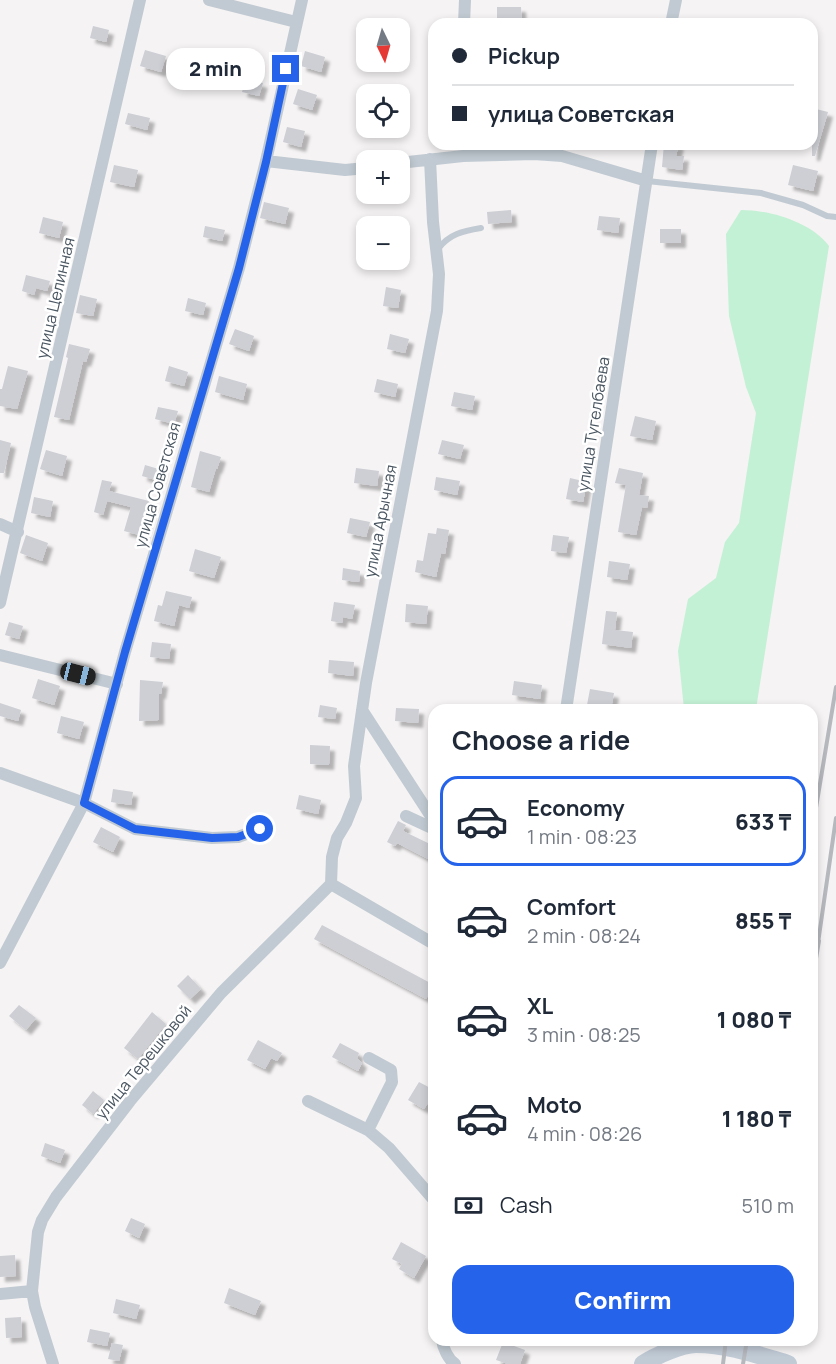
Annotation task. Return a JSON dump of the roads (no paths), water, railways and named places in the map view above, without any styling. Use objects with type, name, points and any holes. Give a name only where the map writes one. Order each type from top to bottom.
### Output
[{"type":"main road","points":[[643,1364],[688,1346]]},
{"type":"main road","points":[[715,1346],[788,1364]]},
{"type":"street","name":"улица Целинная","points":[[0,603],[140,0]]},
{"type":"street","points":[[209,0],[296,22]]},
{"type":"street","name":"улица Советская","points":[[0,963],[84,803],[239,268],[266,162],[302,0]]},
{"type":"street","points":[[464,18],[465,0]]},
{"type":"street","points":[[672,18],[676,0]]},
{"type":"street","points":[[410,162],[463,150],[562,156],[647,182]]},
{"type":"street","name":"улица Тугелбаева","points":[[567,704],[651,150]]},
{"type":"street","name":"улица Арычная","points":[[331,884],[332,857],[337,838],[356,798],[354,766],[362,710],[440,291],[430,159]]},
{"type":"street","points":[[266,162],[345,170],[356,169]]},
{"type":"street","points":[[0,524],[18,532]]},
{"type":"street","points":[[0,655],[117,684]]},
{"type":"street","points":[[362,710],[428,812]]},
{"type":"street","points":[[0,773],[84,803],[135,829],[212,838],[238,837],[260,829]]},
{"type":"street","points":[[406,816],[428,826]]},
{"type":"street","points":[[331,884],[428,941]]},
{"type":"street","name":"улица Терешковой","points":[[53,1364],[32,1291],[38,1232],[42,1220],[56,1197],[130,1101],[221,993],[331,884]]},
{"type":"street","points":[[368,1130],[392,1082],[391,1070],[369,1058]]},
{"type":"street","points":[[308,1101],[368,1130],[389,1148],[428,1193]]},
{"type":"street","points":[[0,1294],[32,1291]]},
{"type":"street","points":[[445,1346],[451,1361],[455,1364]]},
{"type":"lane","points":[[647,182],[761,193],[836,217]]},
{"type":"lane","points":[[436,255],[439,247],[451,236],[481,228]]},
{"type":"railway","points":[[818,796],[836,687]]},
{"type":"railway","points":[[818,943],[836,818]]},
{"type":"railway","points":[[818,947],[819,941]]},
{"type":"railway","points":[[723,1364],[725,1346]]},
{"type":"railway","points":[[743,1364],[746,1346]]}]
